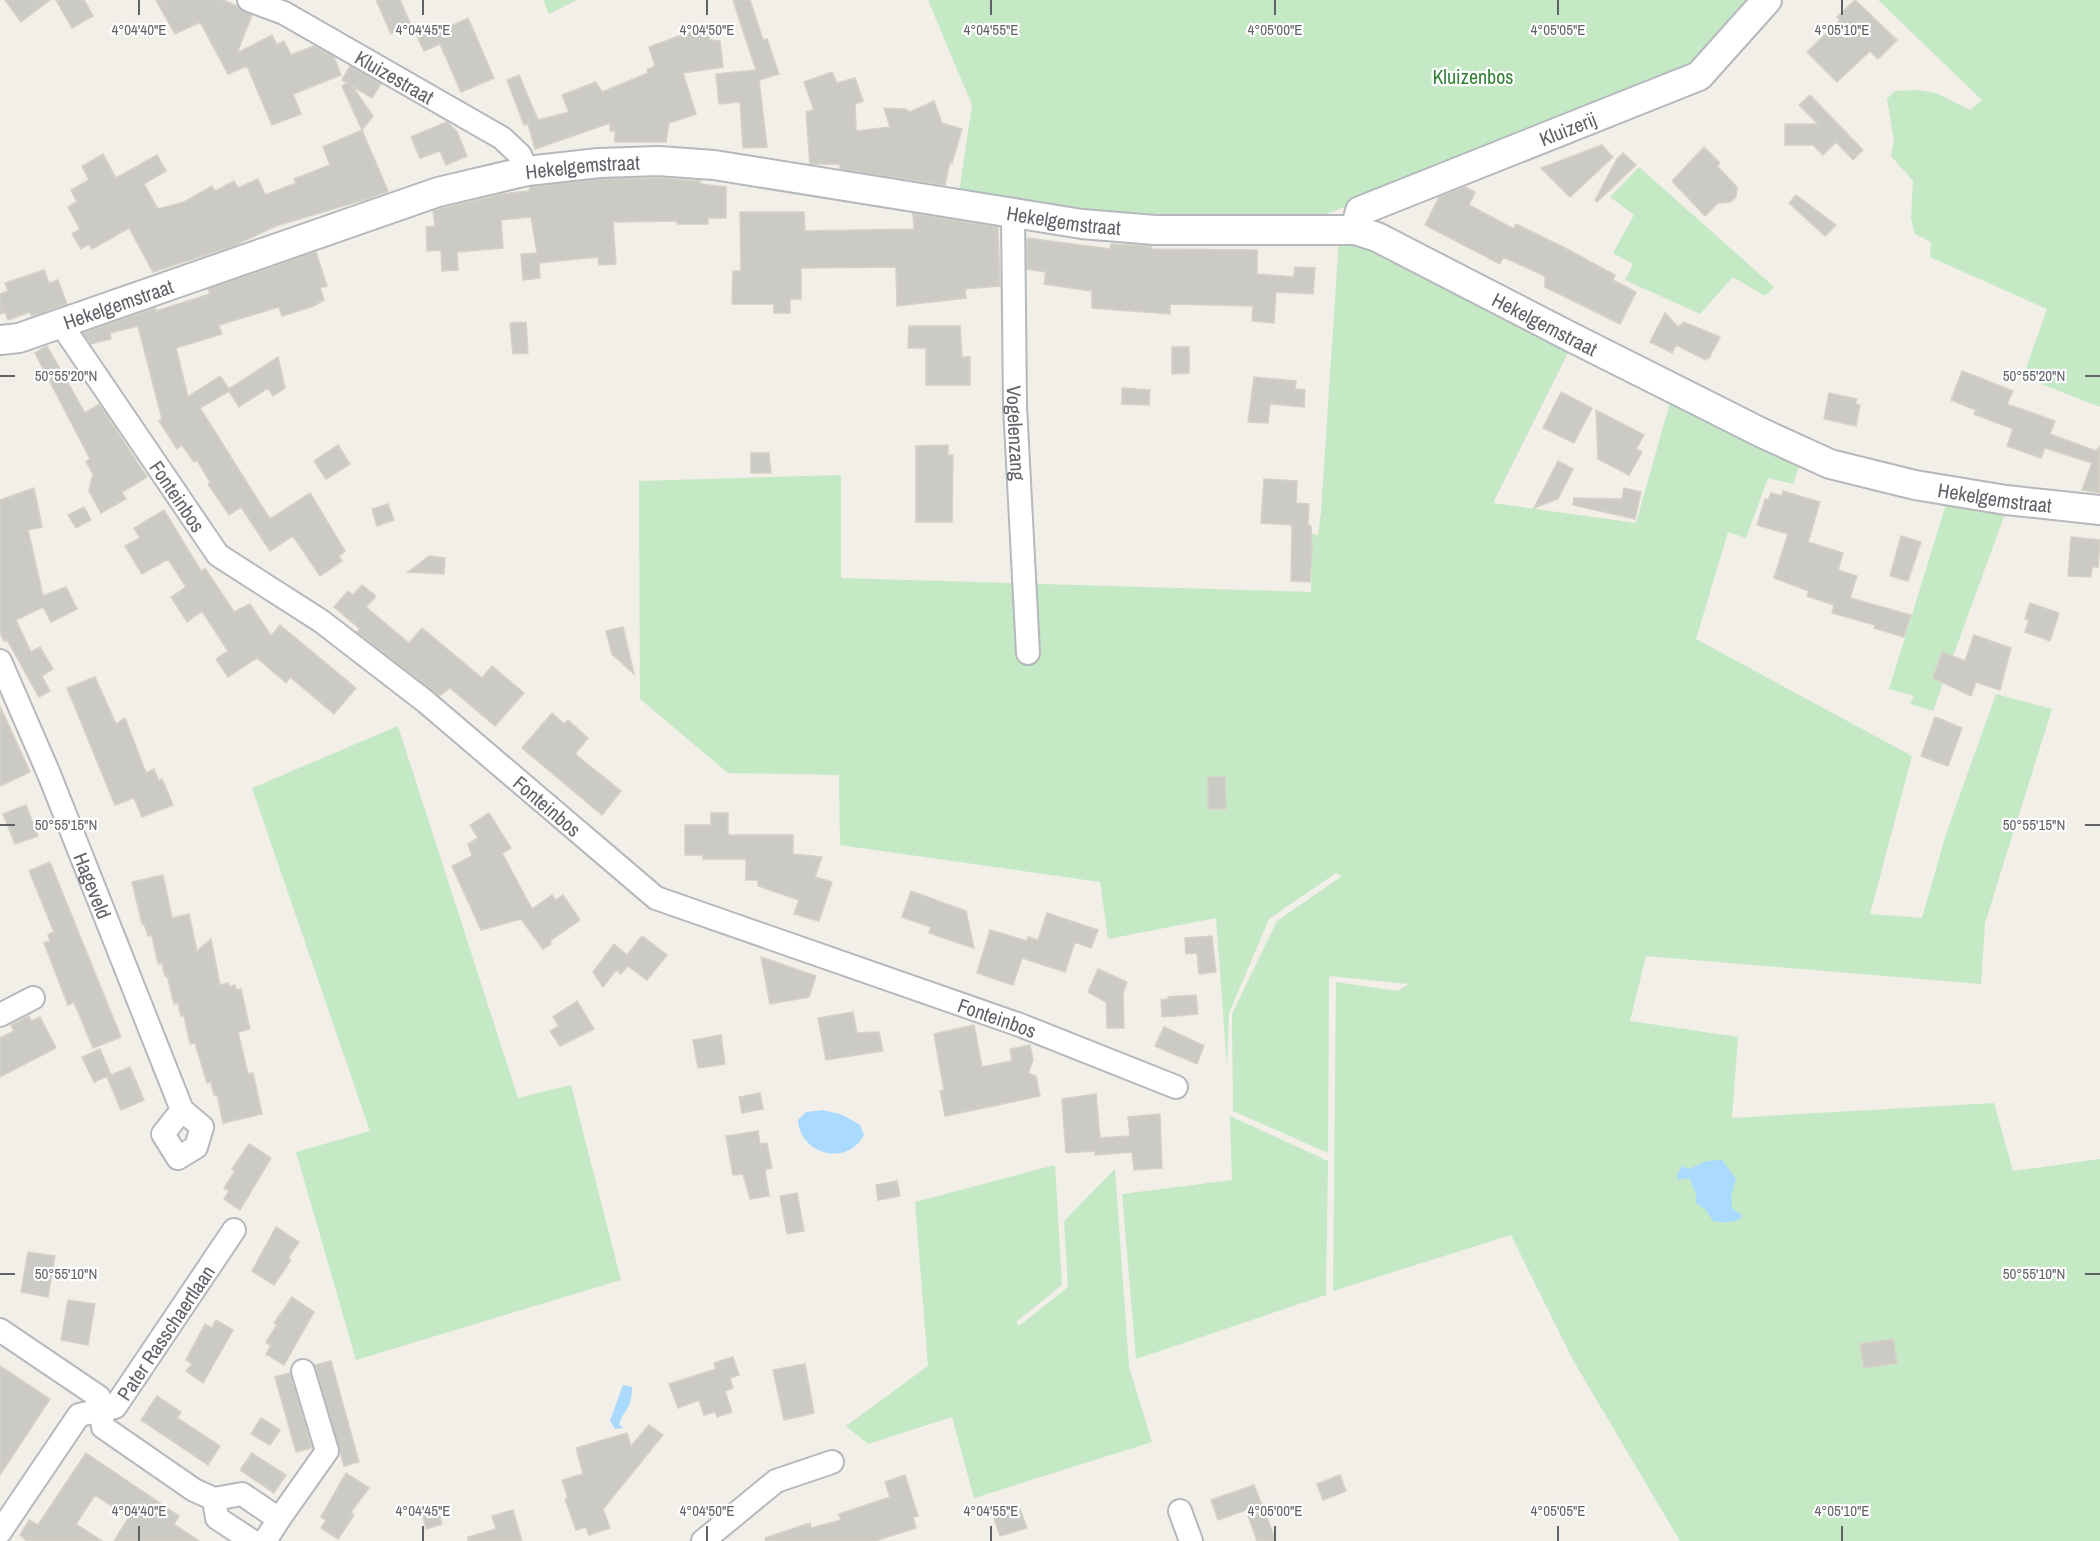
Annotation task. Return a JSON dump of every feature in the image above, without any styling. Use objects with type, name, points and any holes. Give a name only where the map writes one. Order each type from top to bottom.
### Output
[{"type":"street","name":"Kluizestraat","points":[[249,0],[284,13],[502,138],[520,155],[527,171]]},
{"type":"street","name":"Kluizerij","points":[[1355,230],[1360,211],[1699,76],[1767,0]]},
{"type":"street","name":"Hekelgemstraat","points":[[0,340],[19,338],[61,324],[438,192],[527,171],[599,163],[658,161],[714,165],[1082,224],[1155,230],[1355,230],[1377,237],[1650,377],[1830,464],[1915,485],[2006,500],[2100,510]]},
{"type":"street","name":"Vogelenzang","points":[[1013,214],[1015,406],[1028,653]]},
{"type":"street","name":"Fonteinbos","points":[[61,324],[218,555],[321,621],[426,702],[656,898],[1020,1025],[1176,1087]]},
{"type":"street","name":"Hageveld","points":[[0,661],[49,774],[182,1110]]},
{"type":"street","points":[[0,1015],[33,998]]},
{"type":"street","name":"Pater Rasschaertlaan","points":[[0,1532],[79,1415],[115,1407],[234,1230]]},
{"type":"street","points":[[0,1330],[99,1397],[103,1411],[103,1427],[194,1490],[214,1499],[242,1494],[279,1519]]},
{"type":"street","points":[[265,1541],[327,1451],[303,1371]]},
{"type":"street","points":[[703,1541],[776,1481],[832,1462]]},
{"type":"street","points":[[214,1499],[217,1518],[252,1541]]},
{"type":"street","points":[[1180,1511],[1191,1541]]},
{"type":"green space","points":[[543,0],[577,0],[549,14]]},
{"type":"green space","name":"Kluizenbos","points":[[928,0],[1759,0],[1699,66],[1327,214],[1292,218],[1124,217],[959,193],[972,105]]},
{"type":"green space","points":[[1878,0],[2100,0],[2100,407],[2023,377],[2047,309],[1930,257],[1931,242],[1915,234],[1911,219],[1913,181],[1891,156],[1894,141],[1887,99],[1895,91],[1918,90],[1936,93],[1970,110],[1982,100]]},
{"type":"green space","points":[[1639,167],[1774,287],[1765,296],[1733,277],[1700,314],[1625,280],[1633,264],[1613,253],[1634,215],[1610,197]]},
{"type":"green space","points":[[1339,238],[1362,243],[1571,347],[1493,503],[1636,523],[1671,399],[1801,461],[1793,484],[1768,478],[1746,538],[1728,532],[1696,639],[1912,756],[1870,914],[1922,918],[1946,834],[1996,694],[2052,709],[1985,923],[1981,984],[1646,956],[1630,1021],[1738,1037],[1732,1118],[1994,1103],[2013,1171],[2100,1159],[2100,1541],[1680,1541],[1573,1360],[1511,1235],[1333,1291],[1336,982],[1398,991],[1409,984],[1329,976],[1328,1153],[1233,1111],[1232,1014],[1277,921],[1342,876],[1336,873],[1269,919],[1229,1013],[1227,1066],[1216,918],[1108,939],[1100,882],[840,845],[839,775],[728,773],[640,699],[639,481],[841,475],[841,578],[1311,592],[1312,534],[1318,535],[1321,512]]},
{"type":"green space","points":[[1947,501],[2006,511],[1933,711],[1910,704],[1914,696],[1889,689]]},
{"type":"green space","points":[[398,726],[518,1098],[571,1085],[621,1280],[356,1360],[296,1152],[370,1131],[252,788]]},
{"type":"green space","points":[[1230,1116],[1328,1161],[1326,1295],[1136,1359],[1122,1194],[1232,1180]]},
{"type":"green space","points":[[1055,1165],[1062,1285],[1016,1322],[1019,1326],[1068,1287],[1064,1221],[1115,1169],[1129,1367],[1152,1442],[974,1498],[952,1417],[868,1444],[846,1426],[928,1366],[915,1202]]},
{"type":"water","points":[[823,1110],[843,1115],[860,1125],[864,1135],[857,1145],[837,1154],[816,1149],[807,1142],[798,1120],[806,1112]]},
{"type":"water","points":[[1722,1160],[1736,1179],[1731,1196],[1732,1208],[1743,1216],[1729,1222],[1713,1221],[1705,1209],[1696,1203],[1696,1194],[1689,1178],[1678,1180],[1677,1175],[1682,1166],[1689,1169],[1706,1161]]},
{"type":"water","points":[[623,1385],[632,1387],[631,1400],[619,1424],[623,1428],[615,1429],[610,1421]]},
{"type":"building","points":[[5,0],[50,0],[21,22]]},
{"type":"building","points":[[56,0],[84,0],[93,16],[72,28]]},
{"type":"building","points":[[156,0],[223,0],[252,15],[237,53],[272,35],[277,45],[284,41],[291,55],[314,46],[334,57],[341,75],[293,94],[301,114],[272,125],[247,66],[228,74],[200,22],[175,34]]},
{"type":"building","points":[[376,0],[400,0],[411,25],[391,34]]},
{"type":"building","points":[[733,0],[750,0],[763,40],[767,39],[779,74],[759,80],[767,147],[743,148],[740,102],[719,104],[716,74],[756,70]]},
{"type":"building","points":[[1855,0],[1897,40],[1878,59],[1870,51],[1837,82],[1807,52],[1840,20],[1837,17]]},
{"type":"building","points":[[468,18],[494,78],[461,92],[440,44],[424,51],[417,36],[437,28],[438,32]]},
{"type":"building","points":[[706,26],[710,40],[720,41],[723,67],[683,73],[696,114],[669,123],[666,142],[615,142],[615,131],[610,131],[610,123],[535,149],[528,124],[524,125],[507,80],[519,75],[538,120],[569,112],[562,95],[596,82],[602,92],[648,73],[647,70],[655,66],[649,47]]},
{"type":"building","points":[[350,66],[381,84],[372,98],[352,86],[373,116],[362,130],[342,86],[347,83],[342,80]]},
{"type":"building","points":[[832,72],[837,83],[855,78],[863,101],[855,104],[856,131],[890,127],[884,108],[905,109],[910,112],[934,101],[942,123],[962,129],[952,163],[950,161],[945,185],[840,169],[840,164],[810,164],[806,112],[814,110],[804,82]]},
{"type":"building","points":[[1810,95],[1863,150],[1853,160],[1836,142],[1823,155],[1813,145],[1785,145],[1785,124],[1818,124],[1799,105]]},
{"type":"building","points":[[447,122],[457,132],[467,156],[446,165],[440,151],[420,158],[411,137]]},
{"type":"building","points":[[362,130],[388,191],[370,198],[276,226],[233,246],[153,272],[129,228],[92,249],[89,244],[81,249],[72,234],[80,229],[68,207],[77,202],[71,190],[89,180],[82,166],[103,154],[116,178],[157,155],[166,171],[144,184],[158,209],[184,202],[212,186],[215,191],[234,181],[238,188],[258,179],[265,195],[296,183],[294,179],[330,165],[323,147]]},
{"type":"building","points":[[1602,145],[1613,157],[1570,197],[1541,168]]},
{"type":"building","points":[[1704,147],[1720,163],[1717,166],[1737,187],[1736,197],[1730,202],[1718,203],[1705,216],[1672,181]]},
{"type":"building","points":[[1623,153],[1636,165],[1597,202],[1595,200],[1617,159]]},
{"type":"building","points":[[658,178],[700,181],[700,184],[726,187],[726,218],[708,218],[708,224],[677,224],[677,221],[613,222],[616,264],[599,265],[598,257],[539,263],[540,278],[523,280],[521,254],[537,253],[531,217],[501,220],[503,248],[457,252],[458,270],[442,271],[441,250],[427,251],[426,227],[435,226],[433,211],[502,194],[529,191],[530,187],[600,179]]},
{"type":"building","points":[[1465,187],[1475,192],[1469,205],[1514,229],[1516,224],[1569,250],[1615,275],[1613,280],[1636,292],[1620,324],[1545,287],[1545,276],[1503,257],[1500,264],[1425,225],[1439,197]]},
{"type":"building","points":[[1796,195],[1836,225],[1825,236],[1789,203]]},
{"type":"building","points":[[740,212],[804,212],[805,231],[914,229],[913,214],[998,227],[1000,286],[965,289],[966,298],[897,306],[896,267],[801,268],[801,299],[790,299],[790,313],[774,313],[774,304],[732,304],[733,271],[741,271]]},
{"type":"building","points":[[1027,238],[1110,249],[1111,244],[1151,246],[1151,249],[1257,250],[1257,274],[1294,277],[1295,267],[1315,268],[1313,294],[1276,292],[1274,323],[1252,321],[1253,306],[1170,304],[1170,314],[1092,308],[1092,291],[1044,284],[1046,272],[1027,269]]},
{"type":"building","points":[[316,252],[327,286],[320,288],[324,300],[314,306],[282,316],[279,307],[219,325],[222,334],[176,348],[188,397],[220,376],[229,389],[278,357],[285,388],[273,396],[268,388],[239,407],[229,391],[200,408],[270,519],[310,493],[345,551],[339,556],[342,561],[320,576],[293,536],[270,551],[241,507],[229,515],[208,484],[210,482],[197,460],[194,462],[182,445],[177,449],[159,421],[162,419],[138,326],[110,333],[111,339],[91,344],[83,333],[155,308],[156,311],[210,294],[208,289]]},
{"type":"building","points":[[44,270],[49,283],[58,280],[67,304],[32,316],[30,312],[8,320],[5,312],[0,314],[0,294],[8,291],[5,283]]},
{"type":"building","points":[[1665,313],[1678,327],[1684,322],[1720,337],[1709,358],[1706,357],[1706,360],[1676,345],[1672,353],[1650,342]]},
{"type":"building","points":[[526,322],[528,353],[513,354],[510,323]]},
{"type":"building","points":[[909,326],[960,326],[962,357],[970,357],[970,385],[926,385],[926,348],[908,348]]},
{"type":"building","points":[[47,346],[85,413],[99,404],[147,477],[122,492],[126,499],[101,513],[89,491],[93,474],[86,462],[90,459],[35,353]]},
{"type":"building","points":[[1172,347],[1189,347],[1189,373],[1172,374]]},
{"type":"building","points":[[1962,371],[2013,391],[2007,404],[2055,421],[2050,434],[2096,451],[2100,446],[2100,493],[2082,490],[2092,463],[2045,448],[2041,458],[2007,446],[2013,429],[1974,414],[1976,410],[1951,400]]},
{"type":"building","points":[[1254,377],[1296,381],[1295,389],[1305,390],[1304,407],[1270,404],[1268,423],[1248,422]]},
{"type":"building","points":[[1122,388],[1150,390],[1149,405],[1122,404]]},
{"type":"building","points":[[1561,392],[1592,408],[1574,443],[1543,428]]},
{"type":"building","points":[[1829,393],[1857,399],[1855,404],[1860,405],[1856,426],[1824,419]]},
{"type":"building","points":[[1596,410],[1644,435],[1636,449],[1642,452],[1629,475],[1598,459]]},
{"type":"building","points":[[338,445],[350,464],[326,479],[314,461]]},
{"type":"building","points":[[948,445],[948,455],[953,455],[952,522],[916,522],[916,446]]},
{"type":"building","points":[[751,453],[769,453],[771,473],[751,473]]},
{"type":"building","points":[[1558,461],[1573,469],[1558,499],[1534,508]]},
{"type":"building","points":[[1264,479],[1297,481],[1296,503],[1309,504],[1308,525],[1311,526],[1312,549],[1310,582],[1291,581],[1292,525],[1261,523]]},
{"type":"building","points":[[34,488],[42,527],[28,530],[43,596],[66,587],[77,609],[51,622],[43,607],[16,620],[31,652],[40,647],[53,669],[42,676],[50,691],[39,697],[7,640],[4,641],[0,633],[0,500]]},
{"type":"building","points":[[1624,488],[1641,492],[1635,519],[1573,505],[1574,498],[1622,499]]},
{"type":"building","points":[[1783,491],[1820,502],[1808,542],[1843,553],[1838,570],[1857,576],[1850,598],[1911,615],[1904,637],[1874,628],[1875,625],[1832,613],[1834,605],[1807,596],[1809,591],[1774,578],[1788,534],[1757,525],[1765,499],[1768,500],[1771,493],[1782,496]]},
{"type":"building","points":[[388,504],[394,520],[377,526],[372,509]]},
{"type":"building","points":[[84,507],[91,520],[76,528],[68,515]]},
{"type":"building","points":[[164,510],[201,571],[205,568],[234,612],[250,604],[271,636],[280,625],[356,688],[334,714],[290,677],[286,683],[257,658],[228,677],[216,659],[228,651],[202,611],[187,622],[171,597],[186,587],[168,559],[142,574],[125,546],[140,538],[134,528]]},
{"type":"building","points":[[1901,536],[1921,542],[1908,581],[1890,576]]},
{"type":"building","points":[[2071,537],[2100,540],[2098,567],[2092,567],[2091,577],[2068,576]]},
{"type":"building","points":[[429,556],[445,558],[444,574],[408,572]]},
{"type":"building","points":[[362,585],[376,596],[366,607],[409,643],[422,628],[482,678],[492,666],[524,693],[495,726],[450,688],[439,696],[357,632],[360,629],[334,607],[348,591],[353,595]]},
{"type":"building","points":[[2030,603],[2059,613],[2050,641],[2025,632],[2029,620],[2025,619]]},
{"type":"building","points":[[623,627],[634,674],[612,654],[606,631]]},
{"type":"building","points":[[1974,635],[2011,648],[2000,690],[1976,682],[1971,696],[1933,678],[1942,652],[1965,661]]},
{"type":"building","points":[[95,677],[116,724],[125,718],[146,773],[154,769],[159,781],[162,779],[173,805],[142,817],[134,798],[115,805],[67,688]]},
{"type":"building","points":[[0,706],[30,772],[0,786]]},
{"type":"building","points":[[552,713],[564,724],[568,720],[588,738],[575,754],[621,791],[602,815],[522,748]]},
{"type":"building","points":[[1935,717],[1962,728],[1948,766],[1921,756]]},
{"type":"building","points":[[1208,777],[1225,777],[1226,809],[1208,809]]},
{"type":"building","points":[[26,805],[38,836],[15,844],[3,814]]},
{"type":"building","points":[[489,813],[511,848],[502,853],[532,909],[552,895],[556,900],[563,895],[580,920],[550,941],[551,944],[543,949],[521,919],[481,930],[452,866],[472,856],[468,844],[478,838],[470,825]]},
{"type":"building","points":[[711,813],[728,813],[728,835],[793,835],[793,854],[822,857],[815,877],[832,882],[819,921],[794,914],[799,900],[758,886],[758,880],[746,880],[746,859],[703,859],[703,855],[685,855],[685,825],[711,825]]},
{"type":"building","points":[[50,862],[121,1037],[93,1048],[74,1002],[68,1005],[44,943],[50,941],[48,934],[54,932],[29,871]]},
{"type":"building","points":[[163,875],[172,918],[189,914],[197,951],[211,939],[220,985],[228,983],[229,987],[235,985],[236,990],[241,989],[250,1029],[238,1032],[248,1074],[253,1073],[262,1114],[223,1123],[217,1094],[214,1095],[211,1082],[207,1083],[195,1043],[190,1044],[184,1015],[181,1016],[178,1003],[174,1004],[162,963],[158,964],[152,935],[148,936],[142,924],[132,882]]},
{"type":"building","points":[[911,891],[966,911],[974,948],[929,933],[931,927],[902,917]]},
{"type":"building","points":[[1047,913],[1098,930],[1091,948],[1075,942],[1065,972],[1022,958],[1013,985],[977,973],[990,930],[1027,941],[1028,937],[1038,940]]},
{"type":"building","points":[[642,936],[667,955],[647,980],[628,966],[621,974],[616,970],[603,987],[593,972],[614,944],[627,955]]},
{"type":"building","points":[[1212,936],[1216,972],[1199,974],[1197,953],[1186,954],[1185,938]]},
{"type":"building","points":[[761,957],[816,976],[809,997],[770,1004]]},
{"type":"building","points":[[1098,969],[1127,982],[1123,993],[1124,1028],[1107,1028],[1106,1002],[1088,992]]},
{"type":"building","points":[[1196,995],[1198,1014],[1162,1017],[1161,1000],[1168,999],[1168,997]]},
{"type":"building","points":[[577,1001],[594,1029],[560,1046],[550,1031],[559,1026],[553,1017]]},
{"type":"building","points":[[853,1012],[857,1033],[879,1032],[883,1051],[826,1060],[818,1018]]},
{"type":"building","points":[[29,1016],[31,1021],[40,1017],[56,1048],[0,1077],[0,1038],[14,1031],[11,1025]]},
{"type":"building","points":[[974,1025],[982,1067],[1012,1061],[1010,1049],[1030,1045],[1033,1060],[1028,1073],[1036,1076],[1040,1096],[945,1116],[940,1091],[944,1090],[934,1034]]},
{"type":"building","points":[[1164,1027],[1204,1046],[1197,1064],[1155,1046]]},
{"type":"building","points":[[721,1035],[725,1064],[698,1068],[693,1040]]},
{"type":"building","points":[[100,1049],[111,1075],[130,1067],[144,1100],[121,1110],[107,1077],[110,1075],[94,1082],[82,1057]]},
{"type":"building","points":[[760,1093],[763,1109],[742,1113],[739,1097]]},
{"type":"building","points":[[1096,1094],[1100,1138],[1130,1136],[1128,1117],[1160,1114],[1162,1168],[1134,1170],[1132,1152],[1095,1155],[1095,1151],[1066,1153],[1062,1099]]},
{"type":"building","points":[[758,1131],[760,1144],[767,1143],[772,1168],[765,1170],[769,1196],[750,1199],[743,1174],[733,1175],[726,1136]]},
{"type":"building","points":[[249,1144],[271,1158],[240,1210],[224,1199],[229,1191],[224,1188],[235,1171],[232,1169]]},
{"type":"building","points":[[897,1181],[900,1196],[878,1200],[876,1185]]},
{"type":"building","points":[[797,1193],[804,1231],[787,1234],[780,1196]]},
{"type":"building","points":[[276,1227],[299,1242],[288,1258],[291,1260],[274,1285],[252,1271]]},
{"type":"building","points":[[28,1252],[55,1256],[48,1297],[21,1292]]},
{"type":"building","points":[[292,1297],[314,1312],[284,1365],[266,1354],[271,1346],[266,1342],[277,1325],[274,1323]]},
{"type":"building","points":[[68,1300],[95,1304],[88,1345],[61,1340]]},
{"type":"building","points":[[216,1320],[233,1330],[203,1383],[186,1371],[192,1364],[186,1360],[205,1324],[212,1328]]},
{"type":"building","points":[[1893,1339],[1897,1363],[1864,1368],[1860,1344]]},
{"type":"building","points":[[733,1357],[739,1375],[730,1378],[733,1388],[725,1391],[732,1412],[717,1417],[715,1412],[704,1415],[699,1400],[678,1408],[669,1384],[716,1369],[714,1363]]},
{"type":"building","points":[[331,1361],[359,1462],[344,1466],[315,1365]]},
{"type":"building","points":[[805,1364],[814,1413],[784,1420],[773,1370]]},
{"type":"building","points":[[0,1366],[50,1399],[0,1475]]},
{"type":"building","points":[[290,1373],[312,1448],[296,1452],[275,1377]]},
{"type":"building","points":[[157,1396],[181,1412],[177,1418],[220,1446],[208,1465],[141,1420]]},
{"type":"building","points":[[261,1418],[280,1430],[270,1445],[251,1434]]},
{"type":"building","points":[[649,1425],[663,1435],[603,1509],[610,1528],[589,1535],[586,1527],[576,1530],[565,1499],[568,1498],[562,1480],[583,1474],[576,1448],[627,1433],[631,1446]]},
{"type":"building","points":[[86,1453],[179,1516],[174,1524],[199,1541],[114,1541],[129,1517],[95,1495],[76,1524],[102,1541],[27,1541],[20,1535],[29,1520],[38,1525]]},
{"type":"building","points":[[252,1453],[286,1475],[274,1493],[240,1470]]},
{"type":"building","points":[[346,1473],[369,1488],[351,1512],[354,1515],[338,1539],[321,1528],[326,1520],[321,1517]]},
{"type":"building","points":[[905,1475],[918,1516],[913,1517],[916,1528],[875,1541],[766,1541],[765,1538],[810,1523],[811,1528],[841,1520],[839,1514],[890,1497],[885,1482]]},
{"type":"building","points":[[1340,1475],[1346,1491],[1323,1500],[1317,1484]]},
{"type":"building","points":[[1254,1485],[1276,1541],[1257,1541],[1246,1510],[1218,1520],[1211,1500]]},
{"type":"building","points":[[438,1509],[442,1524],[426,1529],[422,1513]]},
{"type":"building","points":[[1020,1509],[1027,1528],[1000,1536],[994,1518]]},
{"type":"building","points":[[513,1510],[522,1541],[468,1541],[468,1537],[496,1529],[492,1516]]}]
